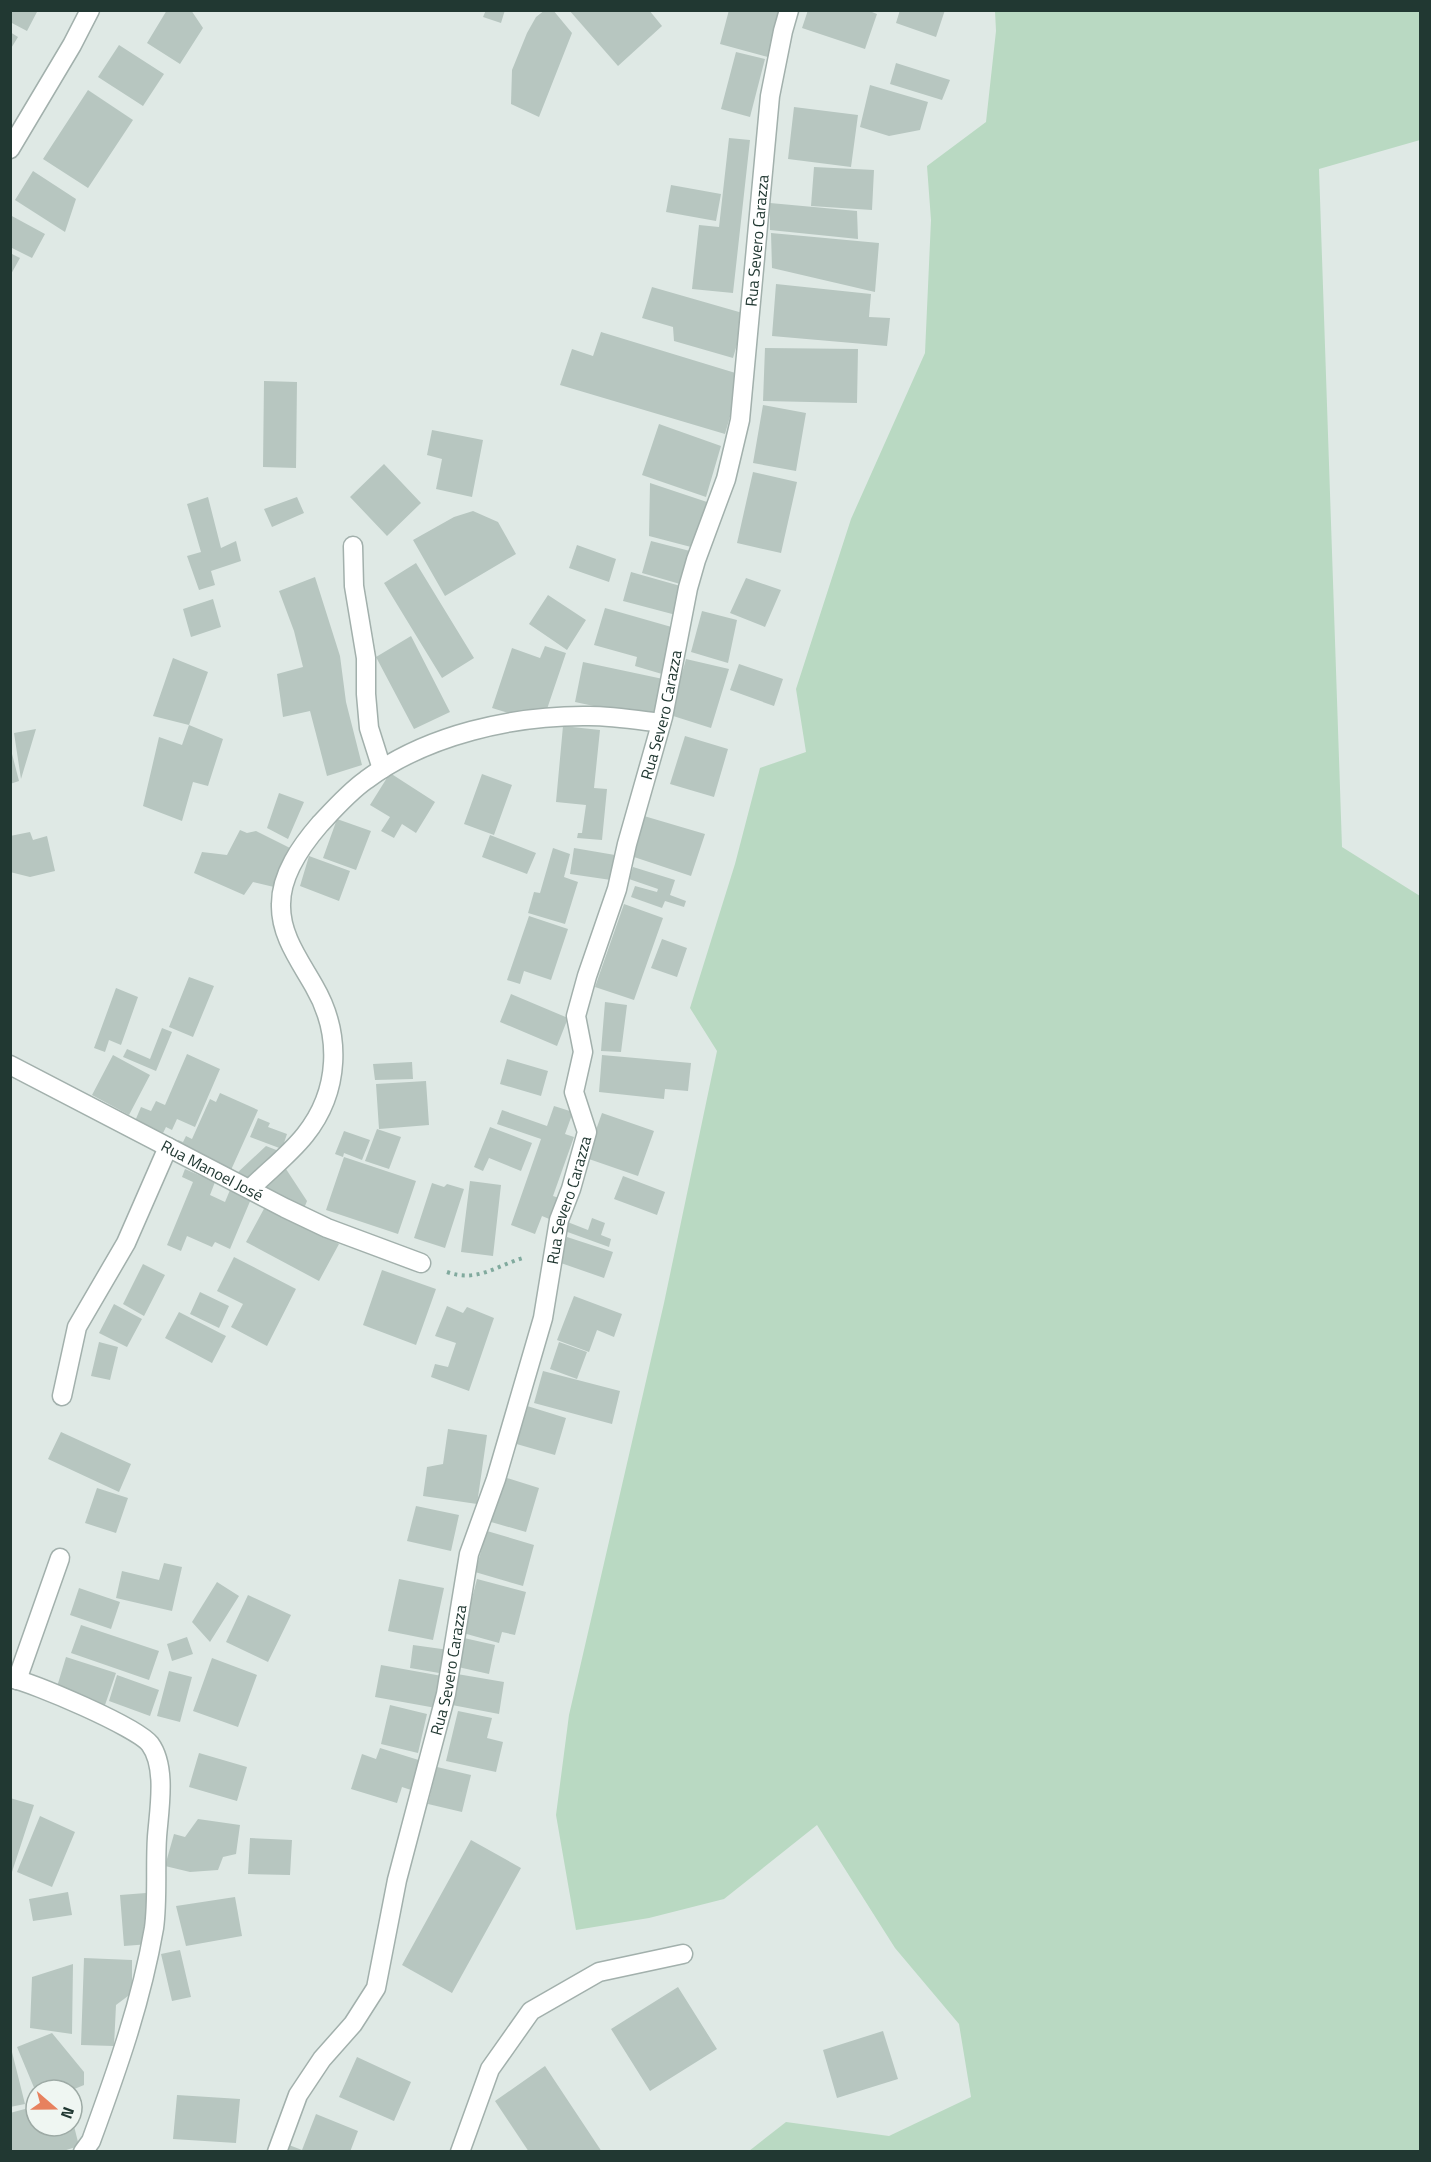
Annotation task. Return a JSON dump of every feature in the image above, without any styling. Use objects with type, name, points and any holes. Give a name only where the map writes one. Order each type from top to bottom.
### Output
[{"type":"street","points":[[10,149],[72,45],[90,10]]},
{"type":"street","name":"Rua Severo Carazza","points":[[277,2151],[298,2095],[322,2059],[353,2024],[376,1988],[397,1880],[446,1694],[469,1554],[496,1479],[540,1329],[560,1220],[587,1132],[573,1092],[583,1052],[576,1016],[587,976],[617,889],[627,844],[661,723],[688,588],[726,479],[740,420],[770,96],[789,10]]},
{"type":"street","points":[[353,546],[354,586],[366,658],[369,728],[382,769]]},
{"type":"street","points":[[250,1189],[306,1133],[325,1098],[330,1081],[334,1054],[333,1032],[328,1013],[289,942],[282,922],[280,903],[291,866],[307,840],[364,781],[382,769],[436,742],[524,719],[590,716],[661,723]]},
{"type":"street","name":"Rua Manoel José","points":[[12,1070],[327,1228],[421,1263]]},
{"type":"street","points":[[62,1396],[77,1327],[126,1243],[168,1147]]},
{"type":"street","points":[[60,1558],[14,1679],[102,1714],[149,1742],[158,1762],[160,1792],[154,1925],[141,1989],[126,2047],[91,2141],[83,2151]]},
{"type":"street","points":[[460,2151],[490,2069],[531,2011],[599,1972],[683,1954]]},
{"type":"path","points":[[421,1263],[458,1276],[470,1277],[510,1262],[553,1250]]},
{"type":"green space","points":[[995,11],[1420,11],[1420,140],[1319,169],[1342,847],[1420,896],[1420,2151],[749,2151],[786,2122],[889,2136],[971,2097],[959,2024],[895,1948],[817,1825],[724,1899],[649,1918],[576,1930],[556,1815],[569,1715],[664,1303],[717,1051],[690,1008],[735,864],[760,768],[806,752],[796,689],[851,519],[925,353],[931,220],[927,166],[986,122],[996,31]]},
{"type":"building","points":[[10,10],[38,10],[27,31],[10,22]]},
{"type":"building","points":[[167,10],[191,10],[203,28],[180,64],[147,43]]},
{"type":"building","points":[[486,10],[505,10],[501,23],[483,17]]},
{"type":"building","points":[[545,10],[553,10],[572,33],[539,117],[511,104],[512,70],[527,33],[536,17]]},
{"type":"building","points":[[569,10],[649,10],[662,26],[618,66]]},
{"type":"building","points":[[729,10],[780,10],[768,57],[720,44]]},
{"type":"building","points":[[808,10],[867,10],[877,14],[865,49],[802,28]]},
{"type":"building","points":[[900,10],[945,10],[936,37],[896,23]]},
{"type":"building","points":[[10,32],[18,37],[10,50]]},
{"type":"building","points":[[119,45],[164,74],[143,106],[98,77]]},
{"type":"building","points":[[736,52],[765,59],[750,117],[721,109]]},
{"type":"building","points":[[896,63],[950,80],[942,100],[890,84]]},
{"type":"building","points":[[870,85],[928,102],[920,130],[889,136],[860,127]]},
{"type":"building","points":[[88,90],[133,120],[88,188],[43,159]]},
{"type":"building","points":[[794,107],[858,115],[851,167],[788,159]]},
{"type":"building","points":[[729,138],[750,140],[733,293],[692,289],[699,225],[719,227]]},
{"type":"building","points":[[814,167],[874,170],[872,210],[811,206]]},
{"type":"building","points":[[33,171],[76,199],[65,232],[15,200]]},
{"type":"building","points":[[671,185],[721,194],[716,221],[666,212]]},
{"type":"building","points":[[770,203],[857,211],[858,239],[770,230]]},
{"type":"building","points":[[10,215],[45,234],[32,258],[10,247]]},
{"type":"building","points":[[771,233],[879,243],[875,292],[772,268]]},
{"type":"building","points":[[10,253],[20,258],[10,276]]},
{"type":"building","points":[[776,284],[871,294],[869,317],[890,318],[887,346],[772,336]]},
{"type":"building","points":[[652,287],[746,314],[733,358],[674,341],[673,327],[642,318]]},
{"type":"building","points":[[601,332],[742,375],[725,434],[560,385],[572,349],[593,356]]},
{"type":"building","points":[[765,348],[858,349],[857,403],[763,401]]},
{"type":"building","points":[[264,381],[297,382],[296,468],[263,467]]},
{"type":"building","points":[[763,405],[806,413],[796,471],[753,463]]},
{"type":"building","points":[[659,424],[721,446],[706,497],[642,475]]},
{"type":"building","points":[[432,430],[483,440],[472,497],[436,489],[442,459],[427,455]]},
{"type":"building","points":[[384,464],[421,503],[387,536],[350,497]]},
{"type":"building","points":[[753,472],[797,482],[781,553],[737,543]]},
{"type":"building","points":[[650,483],[707,502],[691,547],[649,536]]},
{"type":"building","points":[[208,497],[221,548],[236,541],[241,561],[211,571],[215,585],[199,590],[187,556],[201,552],[187,504]]},
{"type":"building","points":[[297,497],[304,513],[272,527],[264,509]]},
{"type":"building","points":[[473,511],[498,522],[516,554],[445,596],[413,540],[454,517]]},
{"type":"building","points":[[651,541],[690,551],[680,584],[642,573]]},
{"type":"building","points":[[577,545],[616,559],[609,582],[569,568]]},
{"type":"building","points":[[416,563],[474,658],[442,678],[384,583]]},
{"type":"building","points":[[631,572],[684,587],[676,615],[623,601]]},
{"type":"building","points":[[315,577],[340,656],[346,702],[362,765],[327,776],[310,711],[283,717],[277,674],[303,667],[294,631],[279,591]]},
{"type":"building","points":[[746,578],[781,590],[765,627],[730,613]]},
{"type":"building","points":[[548,595],[586,620],[567,650],[529,624]]},
{"type":"building","points":[[213,599],[221,627],[191,637],[183,609]]},
{"type":"building","points":[[605,608],[675,628],[662,674],[635,666],[637,657],[594,645]]},
{"type":"building","points":[[702,611],[737,620],[728,663],[691,652]]},
{"type":"building","points":[[411,636],[450,712],[414,729],[376,657]]},
{"type":"building","points":[[545,646],[566,653],[546,712],[512,714],[492,708],[512,648],[540,658]]},
{"type":"building","points":[[173,658],[208,672],[189,725],[153,716]]},
{"type":"building","points":[[686,659],[729,669],[711,728],[670,715]]},
{"type":"building","points":[[583,662],[663,679],[655,719],[575,702]]},
{"type":"building","points":[[739,664],[783,679],[774,706],[730,690]]},
{"type":"building","points":[[189,725],[223,739],[208,786],[193,782],[182,821],[143,806],[159,737],[182,745]]},
{"type":"building","points":[[563,726],[600,730],[594,788],[607,789],[602,840],[577,838],[578,833],[582,833],[586,805],[556,802]]},
{"type":"building","points":[[36,729],[21,779],[14,733]]},
{"type":"building","points":[[685,736],[728,749],[714,797],[670,784]]},
{"type":"building","points":[[10,746],[19,781],[10,784]]},
{"type":"building","points":[[390,773],[435,802],[416,833],[402,824],[394,838],[381,831],[390,817],[370,805]]},
{"type":"building","points":[[482,774],[512,785],[494,835],[464,824]]},
{"type":"building","points":[[279,793],[304,802],[288,839],[267,828]]},
{"type":"building","points":[[644,816],[705,834],[691,876],[631,856]]},
{"type":"building","points":[[337,819],[371,831],[356,870],[323,858]]},
{"type":"building","points":[[240,830],[247,833],[256,831],[290,848],[274,887],[253,882],[244,895],[194,873],[202,852],[227,855]]},
{"type":"building","points":[[30,832],[33,840],[47,836],[55,871],[30,877],[10,872],[10,836]]},
{"type":"building","points":[[490,835],[536,853],[527,874],[482,857]]},
{"type":"building","points":[[553,848],[570,854],[564,877],[578,882],[565,924],[528,913],[534,892],[540,893]]},
{"type":"building","points":[[574,848],[615,855],[611,880],[570,874]]},
{"type":"building","points":[[309,856],[350,871],[339,901],[300,886]]},
{"type":"building","points":[[633,867],[675,880],[670,895],[686,901],[684,907],[665,901],[662,908],[631,897],[635,886],[657,892],[658,889],[629,879]]},
{"type":"building","points":[[624,904],[663,918],[634,1000],[595,987]]},
{"type":"building","points":[[529,916],[568,929],[551,980],[524,971],[520,984],[507,980]]},
{"type":"building","points":[[662,939],[687,948],[677,977],[651,968]]},
{"type":"building","points":[[189,977],[214,986],[193,1037],[169,1027]]},
{"type":"building","points":[[116,988],[138,997],[121,1045],[109,1040],[105,1052],[94,1048]]},
{"type":"building","points":[[511,994],[568,1018],[557,1046],[500,1022]]},
{"type":"building","points":[[605,1002],[627,1005],[621,1052],[601,1051]]},
{"type":"building","points":[[162,1028],[172,1032],[156,1071],[123,1057],[127,1049],[150,1059]]},
{"type":"building","points":[[187,1054],[220,1069],[195,1127],[177,1119],[172,1130],[166,1127],[163,1133],[135,1121],[141,1107],[151,1111],[156,1101],[165,1105]]},
{"type":"building","points":[[113,1055],[150,1075],[129,1115],[92,1095]]},
{"type":"building","points":[[602,1055],[691,1063],[688,1091],[665,1089],[664,1099],[599,1092]]},
{"type":"building","points":[[507,1059],[548,1071],[541,1096],[500,1084]]},
{"type":"building","points":[[412,1062],[413,1079],[375,1080],[373,1064]]},
{"type":"building","points":[[426,1081],[429,1125],[379,1129],[376,1084]]},
{"type":"building","points":[[220,1093],[258,1110],[231,1170],[176,1145],[178,1140],[183,1142],[186,1136],[192,1139],[210,1099],[216,1102]]},
{"type":"building","points":[[554,1106],[573,1112],[565,1134],[574,1137],[553,1196],[562,1199],[554,1221],[542,1216],[535,1234],[511,1225],[541,1139],[497,1124],[502,1110],[547,1126]]},
{"type":"building","points":[[602,1113],[654,1131],[638,1176],[586,1158]]},
{"type":"building","points":[[258,1118],[270,1123],[268,1127],[287,1134],[282,1149],[250,1137]]},
{"type":"building","points":[[490,1127],[532,1143],[521,1171],[489,1158],[483,1171],[474,1167]]},
{"type":"building","points":[[377,1129],[401,1137],[389,1169],[365,1161]]},
{"type":"building","points":[[344,1131],[370,1140],[362,1160],[344,1153],[343,1157],[335,1154]]},
{"type":"building","points":[[266,1146],[284,1153],[251,1184],[236,1174]]},
{"type":"building","points":[[344,1157],[416,1181],[398,1234],[326,1210]]},
{"type":"building","points":[[185,1169],[215,1182],[210,1195],[225,1202],[230,1190],[251,1199],[230,1249],[215,1242],[212,1247],[187,1236],[181,1251],[167,1245],[193,1182],[182,1177]]},
{"type":"building","points":[[286,1169],[307,1201],[303,1211],[261,1192]]},
{"type":"building","points":[[623,1176],[665,1192],[657,1215],[614,1199]]},
{"type":"building","points":[[470,1181],[501,1185],[493,1256],[461,1252]]},
{"type":"building","points":[[432,1183],[464,1189],[445,1248],[414,1238]]},
{"type":"building","points":[[266,1205],[339,1244],[319,1281],[246,1242]]},
{"type":"building","points":[[592,1218],[605,1223],[601,1235],[611,1239],[609,1247],[562,1230],[565,1221],[588,1230]]},
{"type":"building","points":[[567,1237],[613,1252],[604,1278],[558,1262]]},
{"type":"building","points":[[234,1257],[296,1289],[267,1346],[231,1327],[243,1304],[217,1291]]},
{"type":"building","points":[[143,1264],[165,1275],[144,1316],[123,1304]]},
{"type":"building","points":[[382,1270],[436,1289],[416,1345],[363,1325]]},
{"type":"building","points":[[200,1292],[229,1306],[219,1328],[190,1314]]},
{"type":"building","points":[[574,1296],[622,1314],[614,1337],[597,1330],[589,1352],[557,1340]]},
{"type":"building","points":[[114,1304],[142,1319],[127,1347],[99,1333]]},
{"type":"building","points":[[447,1306],[463,1313],[467,1307],[494,1318],[469,1391],[431,1377],[435,1364],[448,1367],[456,1343],[435,1336]]},
{"type":"building","points":[[179,1312],[226,1336],[212,1363],[165,1338]]},
{"type":"building","points":[[99,1342],[118,1347],[110,1380],[91,1376]]},
{"type":"building","points":[[559,1342],[587,1352],[577,1379],[550,1369]]},
{"type":"building","points":[[543,1371],[620,1391],[612,1424],[534,1403]]},
{"type":"building","points":[[524,1405],[566,1418],[555,1455],[513,1443]]},
{"type":"building","points":[[448,1429],[487,1435],[477,1504],[423,1496],[427,1467],[443,1464]]},
{"type":"building","points":[[61,1432],[131,1464],[119,1492],[48,1459]]},
{"type":"building","points":[[504,1477],[539,1488],[526,1532],[491,1522]]},
{"type":"building","points":[[97,1488],[128,1498],[116,1533],[85,1523]]},
{"type":"building","points":[[416,1506],[459,1515],[451,1551],[407,1541]]},
{"type":"building","points":[[487,1531],[534,1545],[523,1586],[475,1572]]},
{"type":"building","points":[[164,1563],[182,1567],[172,1611],[116,1598],[122,1571],[159,1580]]},
{"type":"building","points":[[399,1579],[444,1588],[433,1640],[388,1631]]},
{"type":"building","points":[[477,1579],[526,1592],[515,1635],[502,1632],[499,1643],[463,1633]]},
{"type":"building","points":[[217,1582],[239,1596],[210,1642],[192,1622]]},
{"type":"building","points":[[79,1588],[120,1602],[111,1629],[70,1615]]},
{"type":"building","points":[[248,1595],[291,1615],[268,1662],[226,1642]]},
{"type":"building","points":[[81,1625],[159,1651],[149,1680],[71,1653]]},
{"type":"building","points":[[187,1637],[193,1654],[172,1661],[167,1644]]},
{"type":"building","points":[[464,1638],[495,1645],[489,1674],[458,1667]]},
{"type":"building","points":[[413,1645],[449,1650],[445,1674],[410,1668]]},
{"type":"building","points":[[66,1657],[116,1673],[105,1705],[56,1690]]},
{"type":"building","points":[[212,1658],[257,1675],[238,1727],[193,1711]]},
{"type":"building","points":[[381,1665],[442,1676],[436,1708],[375,1697]]},
{"type":"building","points":[[169,1671],[192,1677],[180,1722],[157,1716]]},
{"type":"building","points":[[457,1674],[504,1682],[499,1714],[452,1705]]},
{"type":"building","points":[[117,1675],[159,1690],[150,1716],[109,1701]]},
{"type":"building","points":[[390,1705],[427,1714],[418,1753],[381,1744]]},
{"type":"building","points":[[458,1711],[492,1718],[487,1738],[503,1742],[496,1772],[446,1761]]},
{"type":"building","points":[[380,1748],[425,1762],[417,1792],[402,1787],[397,1803],[351,1789],[362,1754],[376,1759]]},
{"type":"building","points":[[199,1753],[247,1767],[237,1801],[189,1787]]},
{"type":"building","points":[[437,1767],[471,1775],[462,1812],[428,1804]]},
{"type":"building","points":[[10,1798],[34,1805],[11,1875],[10,1875]]},
{"type":"building","points":[[40,1816],[75,1832],[52,1887],[17,1872]]},
{"type":"building","points":[[198,1819],[240,1825],[236,1854],[223,1857],[218,1870],[190,1872],[165,1866],[174,1834],[185,1837]]},
{"type":"building","points":[[250,1838],[292,1840],[290,1875],[248,1874]]},
{"type":"building","points":[[471,1840],[521,1868],[452,1993],[402,1965]]},
{"type":"building","points":[[68,1892],[72,1915],[33,1921],[29,1899]]},
{"type":"building","points":[[146,1893],[150,1944],[124,1946],[120,1895]]},
{"type":"building","points":[[235,1897],[242,1936],[186,1946],[176,1906]]},
{"type":"building","points":[[180,1950],[191,1997],[172,2001],[161,1954]]},
{"type":"building","points":[[84,1958],[132,1960],[132,1993],[116,2005],[114,2046],[81,2045]]},
{"type":"building","points":[[73,1964],[72,2034],[30,2028],[32,1977]]},
{"type":"building","points":[[678,1987],[717,2049],[650,2091],[611,2029]]},
{"type":"building","points":[[883,2031],[898,2079],[837,2098],[823,2050]]},
{"type":"building","points":[[52,2033],[84,2072],[84,2078],[30,2078],[17,2047]]},
{"type":"building","points":[[12,2052],[24,2104],[10,2107],[10,2053]]},
{"type":"building","points":[[357,2057],[411,2082],[394,2121],[339,2097]]},
{"type":"building","points":[[545,2066],[602,2152],[529,2152],[495,2101]]},
{"type":"building","points":[[177,2095],[240,2099],[236,2143],[173,2139]]},
{"type":"building","points":[[24,2109],[24,2138],[77,2138],[79,2146],[60,2152],[12,2152],[10,2113]]},
{"type":"building","points":[[316,2114],[358,2131],[350,2152],[287,2152],[289,2145],[302,2150]]}]
